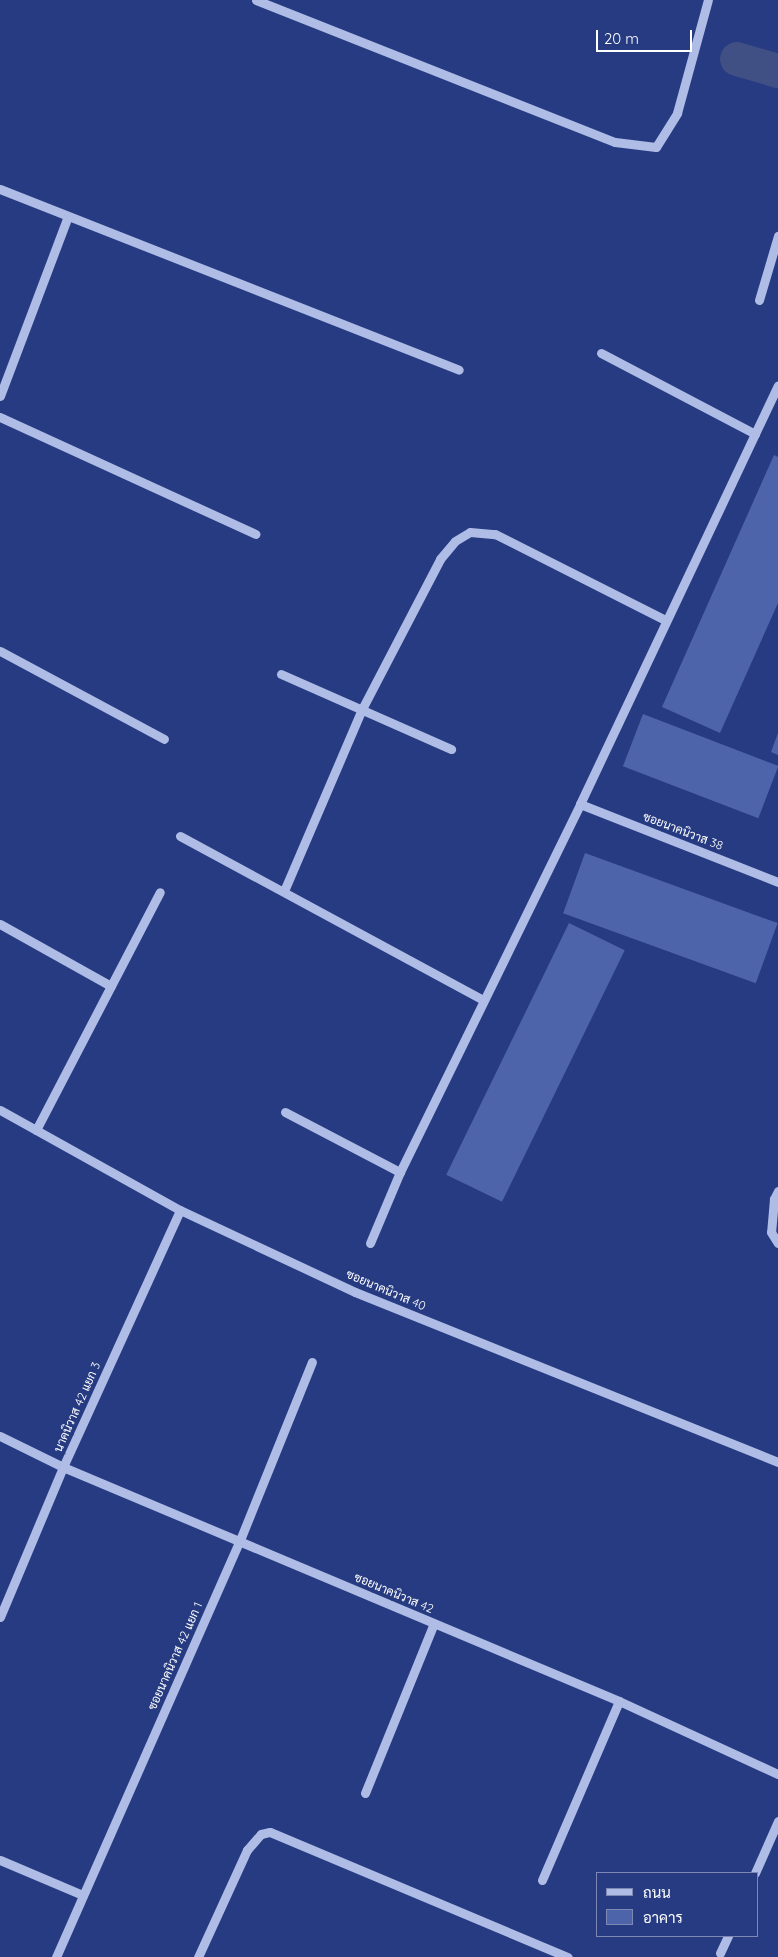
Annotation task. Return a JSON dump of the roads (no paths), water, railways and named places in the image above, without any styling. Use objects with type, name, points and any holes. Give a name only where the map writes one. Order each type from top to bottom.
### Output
[{"type":"street","points":[[256,0],[614,142],[656,147],[677,113],[708,0]]},
{"type":"street","points":[[0,189],[459,370]]},
{"type":"street","points":[[0,396],[68,216]]},
{"type":"street","points":[[759,300],[778,236]]},
{"type":"street","points":[[601,353],[755,434]]},
{"type":"street","points":[[370,1242],[400,1172],[580,804],[665,620],[778,386]]},
{"type":"street","points":[[0,417],[255,534]]},
{"type":"street","points":[[284,891],[361,711],[440,559],[455,541],[470,532],[496,534],[665,620]]},
{"type":"street","points":[[0,651],[164,739]]},
{"type":"street","points":[[281,674],[451,750]]},
{"type":"street","name":"ซอยนาคนิวาส 38","points":[[580,804],[778,882]]},
{"type":"street","points":[[180,836],[483,1000]]},
{"type":"street","points":[[36,1130],[160,892]]},
{"type":"street","points":[[0,924],[111,986]]},
{"type":"street","name":"ซอยนาคนิวาส 40","points":[[0,1110],[180,1210],[355,1292],[778,1462]]},
{"type":"street","points":[[285,1112],[400,1172]]},
{"type":"street","points":[[778,1192],[774,1199],[771,1232],[778,1243]]},
{"type":"street","name":"นาคนิวาส 42 แยก 3","points":[[0,1617],[63,1467],[180,1210]]},
{"type":"street","name":"ซอยนาคนิวาส 42 แยก 1","points":[[56,1957],[240,1540],[312,1362]]},
{"type":"street","name":"ซอยนาคนิวาส 42","points":[[0,1436],[63,1467],[619,1701],[778,1774]]},
{"type":"street","points":[[364,1793],[434,1623]]},
{"type":"street","points":[[542,1880],[619,1701]]},
{"type":"street","points":[[755,1872],[778,1821]]},
{"type":"street","points":[[198,1957],[246,1850],[261,1834],[270,1832],[568,1957]]},
{"type":"street","points":[[0,1860],[83,1895]]},
{"type":"street","points":[[720,1953],[728,1937]]},
{"type":"waterway","points":[[737,59],[778,71]]}]
